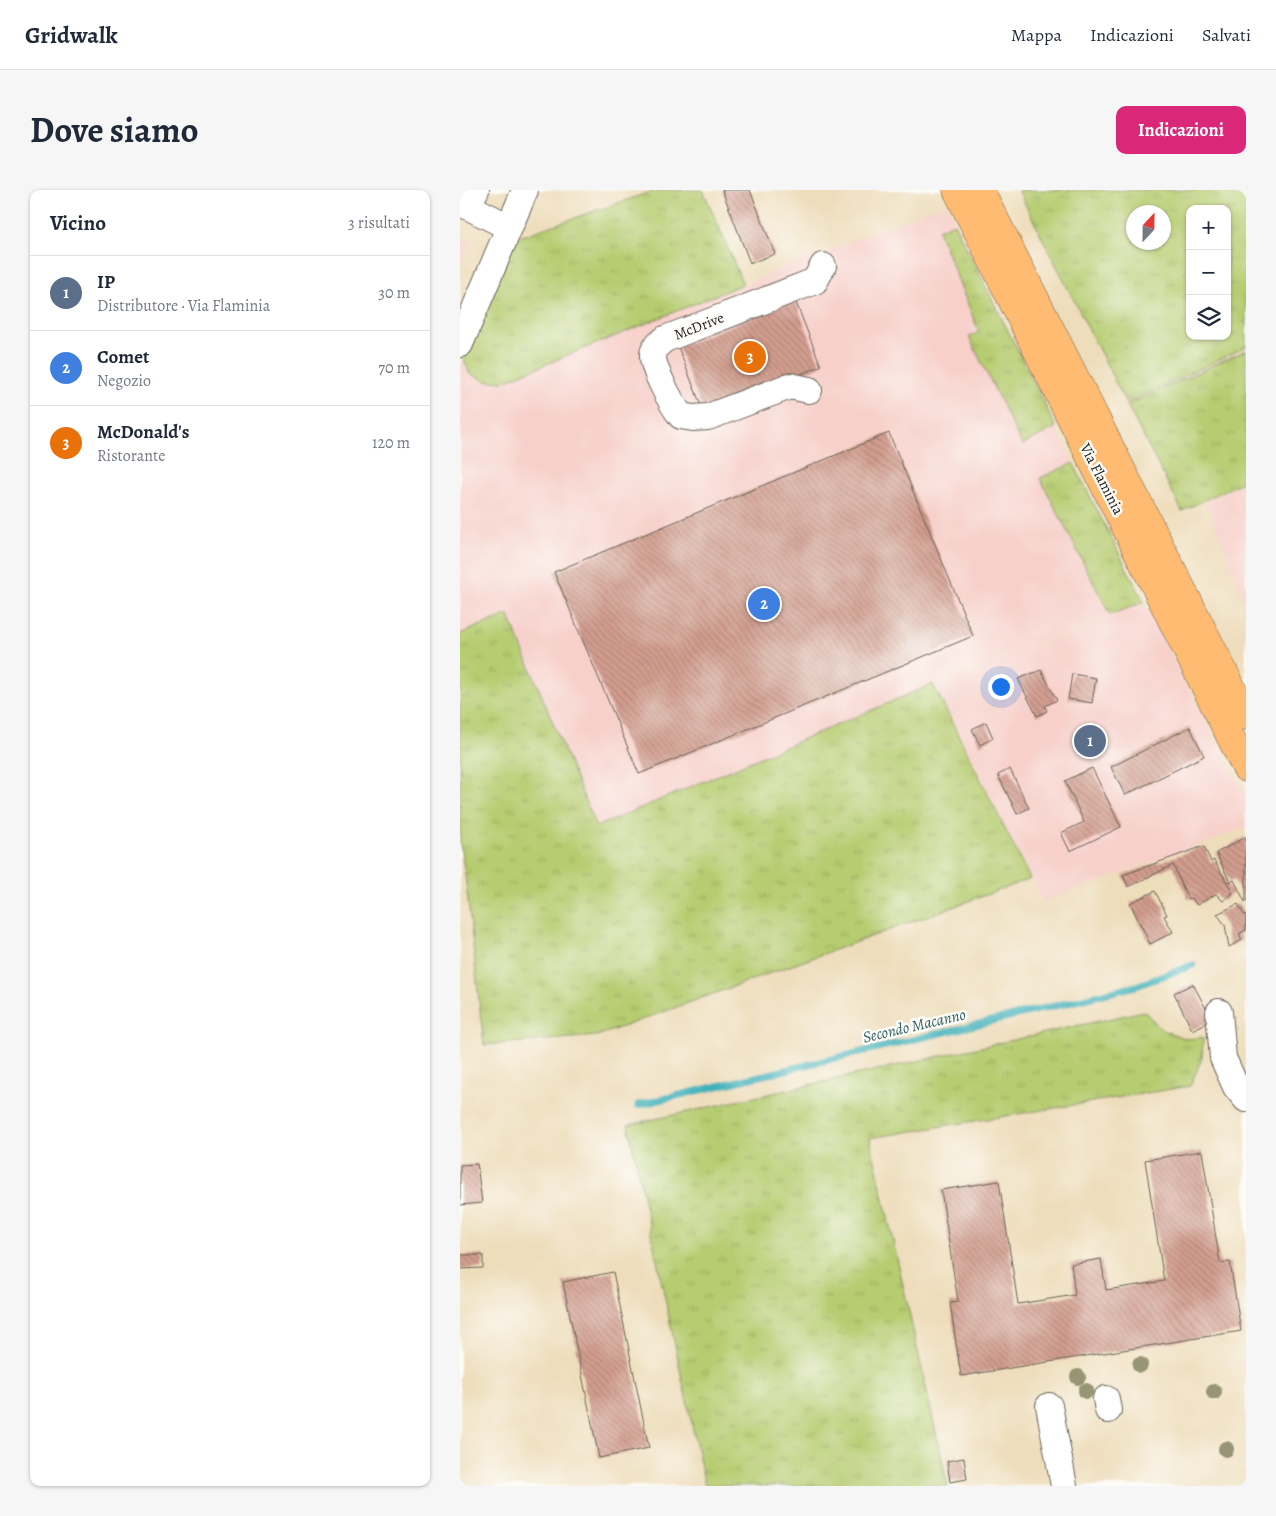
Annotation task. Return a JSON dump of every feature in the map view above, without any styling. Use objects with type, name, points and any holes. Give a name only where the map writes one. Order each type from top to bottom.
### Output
[{"type":"main road","name":"Via Flaminia","points":[[957,190],[1246,768]]},
{"type":"main road","name":"Via Flaminia","points":[[980,190],[1246,716]]},
{"type":"street","points":[[476,190],[467,206],[510,227]]},
{"type":"street","points":[[460,344],[525,190]]},
{"type":"street","name":"McDrive","points":[[809,390],[790,386],[708,417],[693,418],[681,416],[673,406],[653,363],[653,354],[656,346],[665,339],[815,281],[823,266]]},
{"type":"street","points":[[1219,1012],[1223,1058],[1236,1087],[1246,1099]]},
{"type":"street","points":[[1049,1406],[1064,1486]]},
{"type":"shaded area","points":[[946,203],[1073,463],[1144,602],[933,684],[596,827],[508,614],[460,634],[460,369],[464,358],[469,373],[502,382]]},
{"type":"shaded area","points":[[460,239],[472,240],[460,266]]},
{"type":"shaded area","points":[[1246,483],[1246,605],[1206,501]]},
{"type":"shaded area","points":[[1144,603],[1246,797],[1246,828],[1043,902],[935,685]]},
{"type":"green space","points":[[656,190],[703,190],[743,284],[502,382],[486,381],[469,373],[464,358],[516,238]]},
{"type":"green space","points":[[1018,190],[1246,190],[1246,347],[1126,403]]},
{"type":"green space","points":[[954,223],[1056,427],[1022,445],[969,337],[979,332],[938,230]]},
{"type":"green space","points":[[1246,350],[1246,480],[1182,511],[1127,405]]},
{"type":"green space","points":[[1073,463],[1144,602],[1110,615],[1040,478]]},
{"type":"green space","points":[[508,614],[596,827],[933,684],[1030,879],[597,1036],[484,1045],[460,843],[460,634]]},
{"type":"green space","points":[[1144,1011],[1162,1030],[1187,1039],[1203,1037],[1202,1058],[1190,1086],[870,1138],[948,1486],[705,1486],[628,1125]]},
{"type":"building","points":[[722,190],[750,190],[775,254],[750,263]]},
{"type":"building","points":[[795,300],[821,366],[704,413],[678,347]]},
{"type":"building","points":[[889,433],[973,636],[639,774],[554,572]]},
{"type":"building","points":[[1041,670],[1057,700],[1045,706],[1047,711],[1037,716],[1018,679]]},
{"type":"building","points":[[1072,674],[1096,678],[1092,703],[1068,699]]},
{"type":"building","points":[[986,722],[993,738],[980,745],[972,729]]},
{"type":"building","points":[[1190,727],[1204,756],[1125,795],[1111,767]]},
{"type":"building","points":[[1092,768],[1121,827],[1070,851],[1061,833],[1084,822],[1065,781]]},
{"type":"building","points":[[1010,769],[1029,808],[1017,814],[998,775]]},
{"type":"building","points":[[1246,837],[1245,902],[1234,880],[1230,882],[1216,853]]},
{"type":"building","points":[[1204,846],[1211,862],[1214,860],[1233,893],[1223,901],[1216,894],[1197,905],[1192,898],[1188,899],[1173,865],[1128,887],[1123,875]]},
{"type":"building","points":[[1155,891],[1167,915],[1164,916],[1173,932],[1150,944],[1130,903]]},
{"type":"building","points":[[1238,904],[1244,915],[1246,914],[1246,930],[1239,934],[1242,940],[1229,947],[1225,925],[1217,914]]},
{"type":"building","points":[[1193,984],[1211,1021],[1192,1030],[1174,993]]},
{"type":"building","points":[[1202,1151],[1220,1263],[1230,1262],[1241,1331],[961,1376],[950,1303],[958,1302],[941,1190],[999,1181],[1018,1304],[1075,1295],[1071,1264],[1101,1259],[1106,1290],[1164,1281],[1145,1160]]},
{"type":"building","points":[[477,1164],[482,1203],[460,1205],[460,1165]]},
{"type":"building","points":[[460,1255],[483,1255],[483,1268],[460,1269]]},
{"type":"building","points":[[613,1272],[649,1448],[599,1458],[563,1282]]},
{"type":"building","points":[[964,1458],[967,1479],[950,1482],[947,1461]]},
{"type":"waterway","name":"Secondo Macanno","points":[[638,1105],[1136,986],[1193,965]]},
{"type":"place","name":"McDonald's","points":[[750,357]]},
{"type":"place","name":"Comet","points":[[764,604]]},
{"type":"place","name":"IP","points":[[1090,741]]}]
